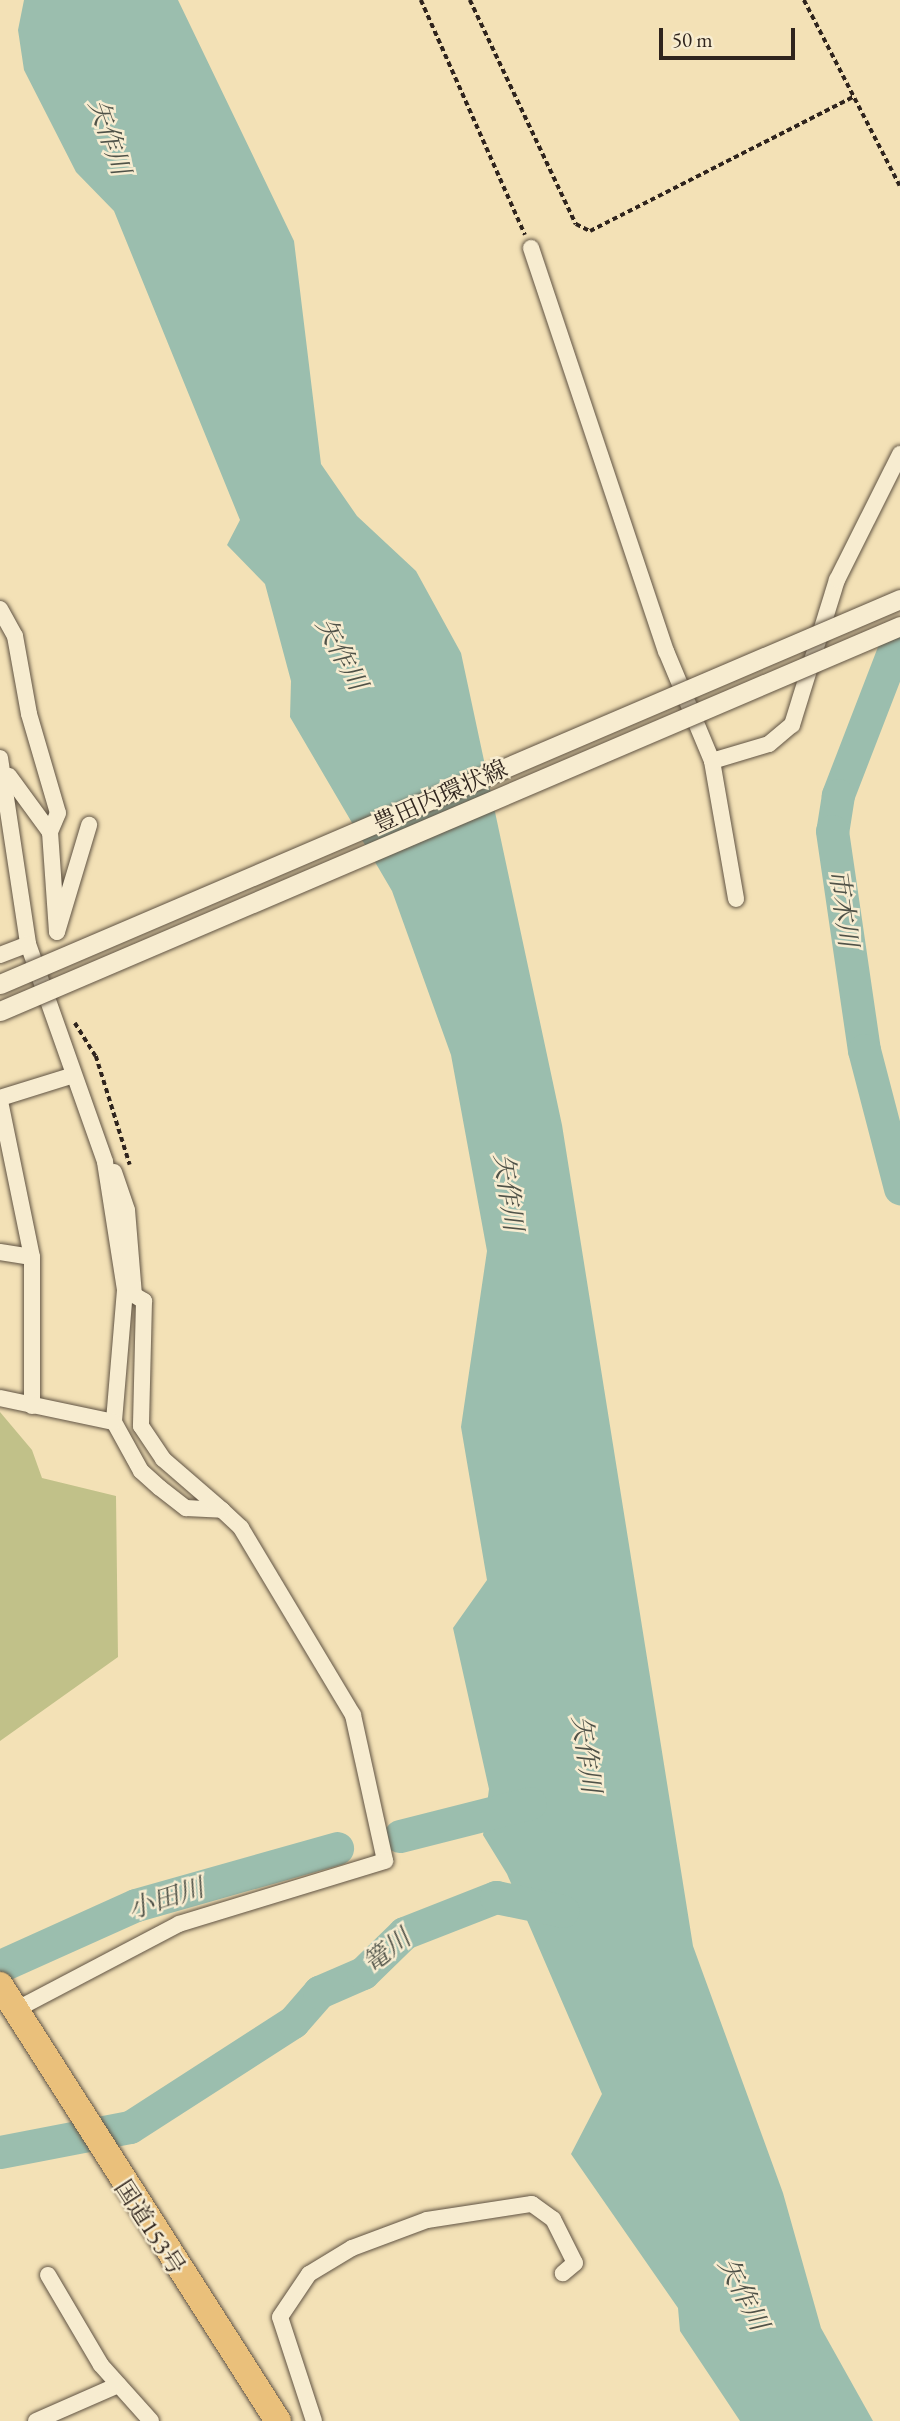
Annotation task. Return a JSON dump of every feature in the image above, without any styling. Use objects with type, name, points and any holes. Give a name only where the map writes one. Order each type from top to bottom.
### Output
[{"type":"highway","name":"国道153号","points":[[0,1985],[277,2420]]},
{"type":"street","points":[[531,248],[666,651],[712,761],[736,899]]},
{"type":"street","points":[[712,761],[769,744],[792,725],[837,580],[900,454]]},
{"type":"street","name":"豊田内環状線","points":[[0,984],[900,599]]},
{"type":"street","points":[[0,609],[15,636],[29,714],[58,813],[50,832],[57,932],[89,825]]},
{"type":"street","name":"豊田内環状線","points":[[0,1011],[900,626]]},
{"type":"street","points":[[3,764],[50,832]]},
{"type":"street","points":[[3,764],[28,944],[106,1162],[127,1210],[135,1295],[144,1301],[141,1426],[163,1459],[241,1528],[353,1715],[385,1861],[179,1924],[21,2021]]},
{"type":"street","points":[[0,955],[28,944]]},
{"type":"street","points":[[32,1406],[32,1257],[0,1100],[74,1075]]},
{"type":"street","points":[[106,1162],[125,1290],[114,1422],[141,1471],[160,1488],[186,1508],[207,1514],[222,1510]]},
{"type":"street","points":[[0,1252],[32,1257]]},
{"type":"street","points":[[0,1398],[114,1422]]},
{"type":"street","points":[[314,2421],[280,2317],[309,2274],[352,2248],[440,2217],[532,2204],[553,2219],[575,2263],[563,2273]]},
{"type":"street","points":[[48,2275],[118,2385],[151,2421]]},
{"type":"street","points":[[36,2421],[118,2385]]},
{"type":"path","points":[[421,0],[531,248]]},
{"type":"path","points":[[470,0],[576,224],[590,231],[853,97]]},
{"type":"path","points":[[804,0],[900,186]]},
{"type":"green space","points":[[0,1412],[32,1450],[42,1478],[116,1496],[118,1657],[0,1741]]},
{"type":"water","name":"矢作川","points":[[24,0],[178,0],[294,241],[321,464],[357,516],[416,571],[461,653],[562,1125],[693,1946],[783,2193],[821,2328],[873,2421],[740,2421],[680,2331],[678,2308],[571,2154],[602,2094],[507,1874],[483,1835],[489,1789],[453,1628],[487,1580],[461,1427],[487,1251],[451,1055],[392,891],[290,717],[291,681],[265,584],[227,545],[240,520],[114,211],[76,172],[24,70],[18,30]]},
{"type":"waterway","name":"市木川","points":[[900,634],[838,795],[832,831],[864,1050],[900,1188]]},
{"type":"waterway","name":"小田川","points":[[400,1836],[530,1803]]},
{"type":"waterway","name":"小田川","points":[[0,1966],[136,1905],[337,1848]]},
{"type":"waterway","name":"篭川","points":[[0,2152],[130,2127],[293,2022],[319,1992],[363,1973],[404,1933],[496,1897],[563,1911]]}]
